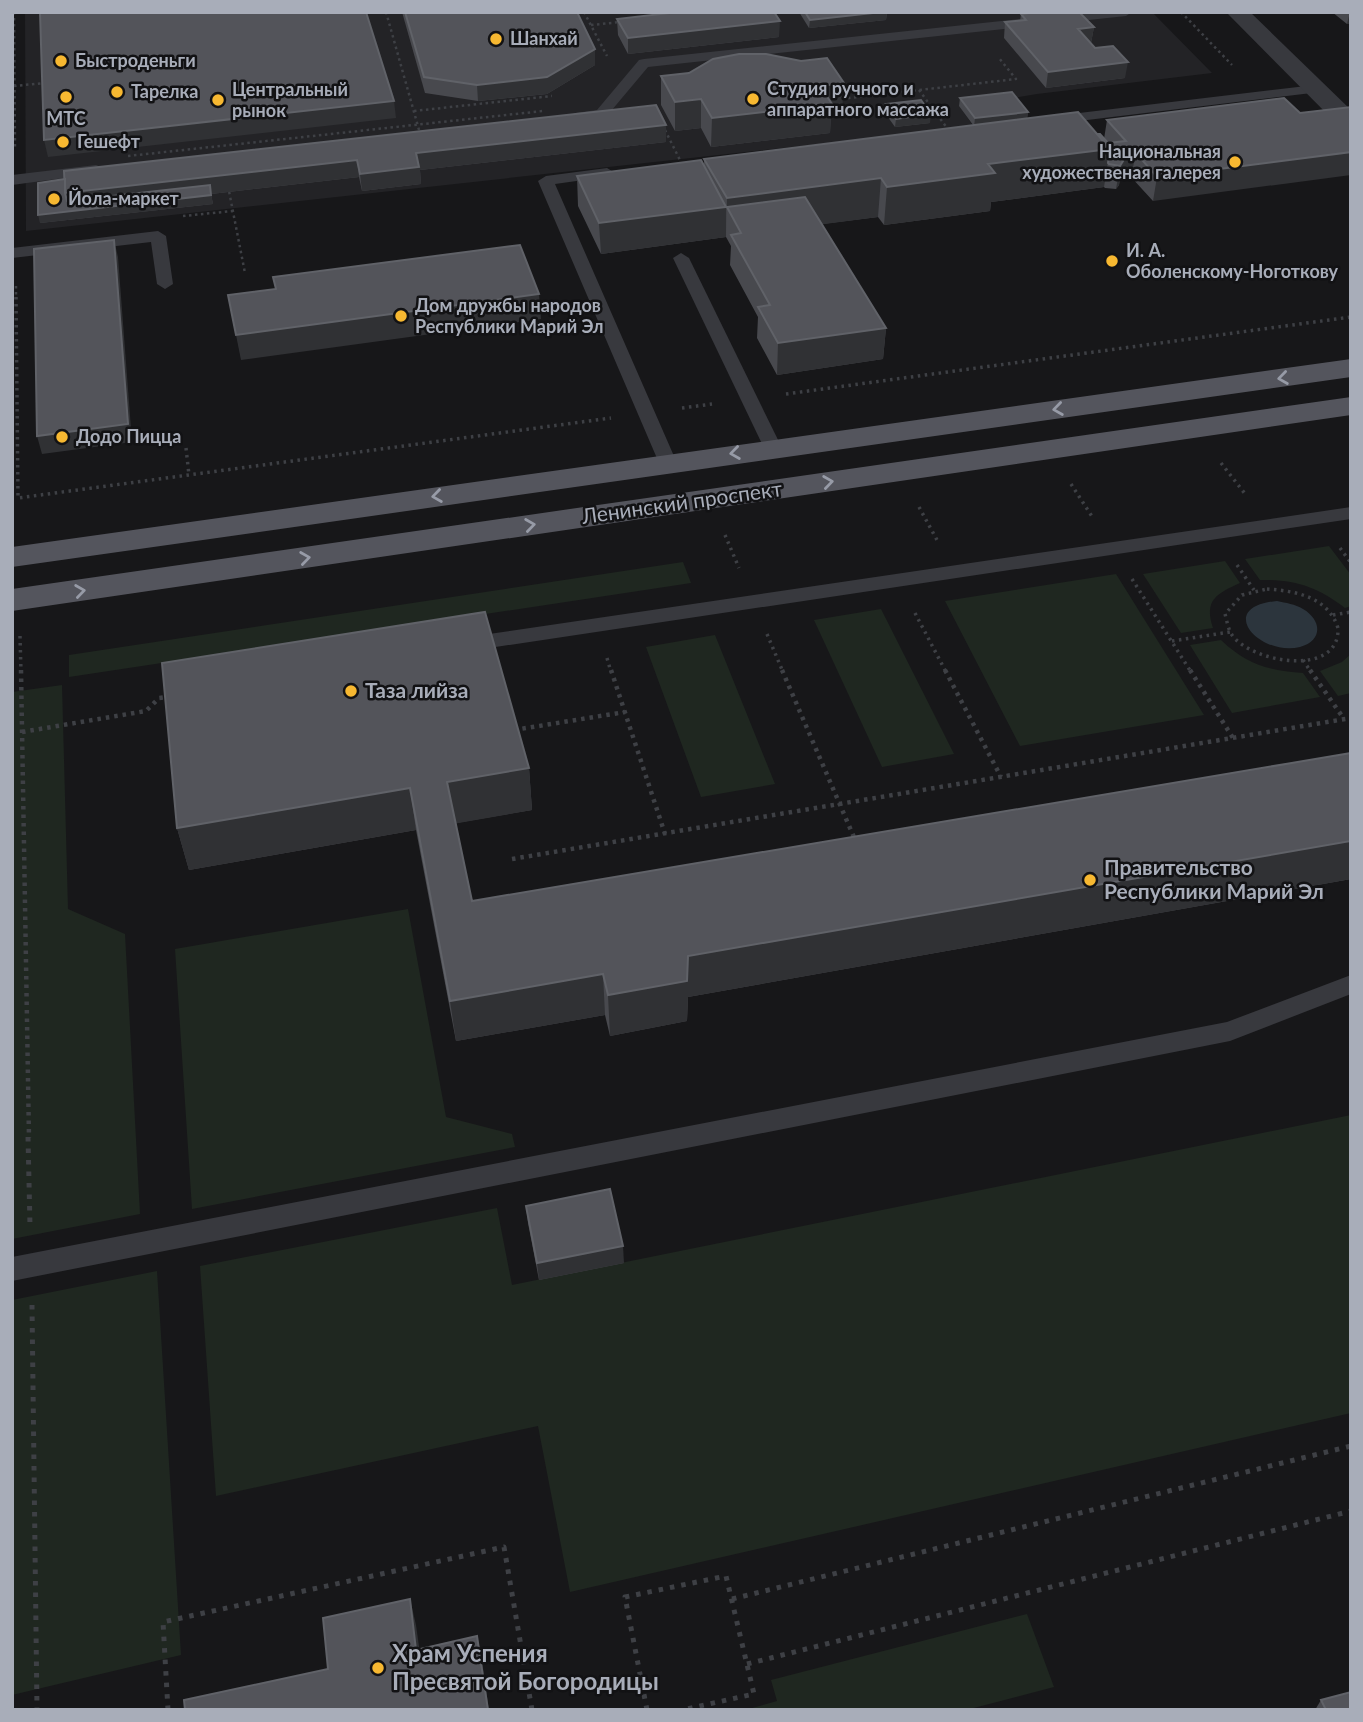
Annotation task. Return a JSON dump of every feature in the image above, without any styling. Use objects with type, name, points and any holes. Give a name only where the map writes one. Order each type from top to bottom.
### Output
[{"type":"main road","name":"Ленинский проспект","points":[[12,557],[1351,368]]},
{"type":"main road","name":"Ленинский проспект","points":[[12,600],[1351,406]]},
{"type":"street","points":[[1237,12],[1351,124]]},
{"type":"lane","points":[[560,119],[601,114],[644,63],[1126,12]]},
{"type":"lane","points":[[1033,122],[1315,89]]},
{"type":"lane","points":[[12,180],[114,163]]},
{"type":"lane","points":[[668,463],[546,181],[682,164]]},
{"type":"lane","points":[[12,253],[158,236],[165,284]]},
{"type":"lane","points":[[681,258],[773,448]]},
{"type":"lane","points":[[489,641],[1351,513]]},
{"type":"lane","points":[[22,1267],[1230,1031],[1351,985]]},
{"type":"path","points":[[386,12],[424,144]]},
{"type":"path","points":[[584,12],[623,88]]},
{"type":"path","points":[[1181,12],[1261,96]]},
{"type":"path","points":[[591,25],[632,21]]},
{"type":"path","points":[[849,98],[1016,79],[996,54]]},
{"type":"path","points":[[987,62],[1001,60]]},
{"type":"path","points":[[15,86],[45,83]]},
{"type":"path","points":[[919,90],[950,132]]},
{"type":"path","points":[[114,163],[262,142],[610,103]]},
{"type":"path","points":[[358,122],[360,131]]},
{"type":"path","points":[[664,130],[682,164]]},
{"type":"path","points":[[262,142],[264,151]]},
{"type":"path","points":[[227,181],[245,273]]},
{"type":"path","points":[[186,448],[189,475]]},
{"type":"path","points":[[1215,455],[1246,495]]},
{"type":"path","points":[[1067,478],[1093,518]]},
{"type":"path","points":[[915,500],[938,542]]},
{"type":"path","points":[[722,529],[860,851]]},
{"type":"path","points":[[1112,549],[1233,738]]},
{"type":"path","points":[[1236,563],[1254,590]]},
{"type":"path","points":[[898,580],[1000,777]]},
{"type":"path","points":[[1254,590],[1286,590],[1321,604],[1333,615],[1339,635],[1334,646],[1315,658],[1303,660],[1273,658],[1254,652],[1238,642],[1230,632],[1225,614],[1230,603],[1241,594],[1254,590]]},
{"type":"path","points":[[1333,615],[1351,612]]},
{"type":"path","points":[[597,625],[665,834]]},
{"type":"path","points":[[1171,641],[1230,632]]},
{"type":"path","points":[[20,635],[22,1267],[37,1710]]},
{"type":"path","points":[[1303,660],[1344,719]]},
{"type":"path","points":[[22,732],[146,711],[159,698],[172,696]]},
{"type":"path","points":[[510,731],[625,712]]},
{"type":"path","points":[[512,859],[1351,718]]},
{"type":"path","points":[[732,1599],[1351,1446]]},
{"type":"path","points":[[747,1664],[1351,1511]]},
{"type":"path","points":[[168,1710],[163,1622],[504,1547],[532,1710]]},
{"type":"path","points":[[647,1710],[625,1597],[726,1576],[754,1694],[682,1710]]},
{"type":"shaded area","name":"Центральный рынок","points":[[25,12],[1152,12],[1212,73],[1037,94],[960,107],[974,127],[26,231]]},
{"type":"shaded area","points":[[1329,546],[1351,575],[1351,606],[1345,608],[1305,586],[1284,581],[1260,580],[1245,559]]},
{"type":"shaded area","points":[[1225,561],[1240,583],[1224,591],[1211,604],[1213,628],[1181,633],[1143,574]]},
{"type":"shaded area","points":[[683,562],[691,583],[69,677],[69,655]]},
{"type":"shaded area","points":[[1116,574],[1204,715],[1020,746],[945,601]]},
{"type":"shaded area","points":[[1277,601],[1297,606],[1314,619],[1317,630],[1313,640],[1300,647],[1285,648],[1271,645],[1250,630],[1246,621],[1248,612],[1258,605]]},
{"type":"shaded area","points":[[881,609],[954,754],[882,767],[814,620]]},
{"type":"shaded area","points":[[715,635],[775,784],[701,797],[646,647]]},
{"type":"shaded area","points":[[1221,640],[1259,665],[1303,673],[1320,697],[1232,713],[1190,645]]},
{"type":"shaded area","points":[[1351,654],[1351,693],[1338,696],[1320,671],[1342,662]]},
{"type":"shaded area","points":[[62,685],[68,909],[125,934],[140,1214],[12,1239],[12,692]]},
{"type":"shaded area","points":[[408,909],[446,1117],[512,1134],[515,1147],[192,1209],[175,949]]},
{"type":"shaded area","points":[[1351,1115],[1351,1413],[570,1592],[538,1426],[216,1496],[200,1266],[497,1208],[512,1285]]},
{"type":"shaded area","points":[[157,1271],[181,1655],[12,1695],[12,1300]]},
{"type":"shaded area","points":[[1027,1614],[1054,1687],[966,1710],[745,1710],[777,1701],[771,1680]]},
{"type":"building","name":"Центральный рынок","points":[[40,12],[366,12],[394,101],[44,140]]},
{"type":"building","name":"Шанхай","points":[[405,12],[577,12],[595,49],[547,77],[477,85],[424,77]]},
{"type":"building","points":[[678,12],[774,12],[780,21],[628,38],[617,19]]},
{"type":"building","points":[[805,12],[882,12],[810,20]]},
{"type":"building","points":[[1079,12],[1094,27],[1078,29],[1095,48],[1113,46],[1128,62],[1048,72],[1005,22],[1026,20],[1021,14]]},
{"type":"building","points":[[739,54],[766,54],[801,61],[827,58],[844,83],[820,86],[832,104],[712,118],[701,99],[675,102],[661,76],[689,73],[713,59]]},
{"type":"building","points":[[1012,92],[1028,112],[975,118],[960,98]]},
{"type":"building","points":[[1284,98],[1300,113],[1351,107],[1351,152],[1157,177],[1136,153],[1118,155],[1123,161],[1120,166],[1109,164],[1110,149],[1098,134],[1108,143],[1126,141],[1107,120]]},
{"type":"building","points":[[921,100],[931,114],[896,119],[886,104]]},
{"type":"building","points":[[656,105],[666,125],[416,153],[419,167],[360,174],[357,160],[65,193],[64,171]]},
{"type":"building","points":[[1078,112],[1110,149],[988,164],[995,173],[887,187],[881,178],[727,198],[704,159]]},
{"type":"building","points":[[701,160],[726,207],[599,223],[577,176]]},
{"type":"building","points":[[65,179],[67,201],[210,185],[211,195],[38,215],[38,183]]},
{"type":"building","points":[[805,197],[886,328],[778,343],[758,307],[770,305],[731,235],[741,233],[727,207]]},
{"type":"building","points":[[114,240],[128,424],[37,436],[34,249]]},
{"type":"building","points":[[520,245],[539,294],[236,335],[228,295],[276,289],[273,277]]},
{"type":"building","points":[[485,612],[529,768],[447,782],[472,901],[1351,753],[1351,841],[688,956],[687,981],[608,995],[603,974],[450,1001],[410,788],[177,828],[162,663]]},
{"type":"building","points":[[610,1189],[623,1246],[537,1263],[526,1206]]},
{"type":"building","points":[[410,1599],[416,1650],[477,1636],[488,1710],[185,1710],[184,1700],[328,1669],[323,1618]]},
{"type":"building","points":[[1351,1692],[1351,1710],[1326,1710],[1321,1700]]},
{"type":"place","name":"Шанхай","points":[[496,39]]},
{"type":"place","name":"Быстроденьги","points":[[61,61]]},
{"type":"place","name":"Тарелка","points":[[117,92]]},
{"type":"place","name":"МТС","points":[[66,97]]},
{"type":"place","name":"Студия ручного и аппаратного массажа","points":[[753,99]]},
{"type":"place","name":"Центральный рынок","points":[[218,100]]},
{"type":"place","name":"Гешефт","points":[[63,142]]},
{"type":"place","name":"Национальная художественая галерея","points":[[1235,162]]},
{"type":"place","name":"Йола-маркет","points":[[54,199]]},
{"type":"place","name":"И. А. Оболенскому-Ноготкову","points":[[1112,261]]},
{"type":"place","name":"Дом дружбы народов Республики Марий Эл","points":[[401,316]]},
{"type":"place","name":"Додо Пицца","points":[[62,437]]},
{"type":"place","name":"Таза лийза","points":[[351,691]]},
{"type":"place","name":"Правительство Республики Марий Эл","points":[[1090,880]]},
{"type":"place","name":"Храм Успения Пресвятой Богородицы","points":[[378,1668]]}]
